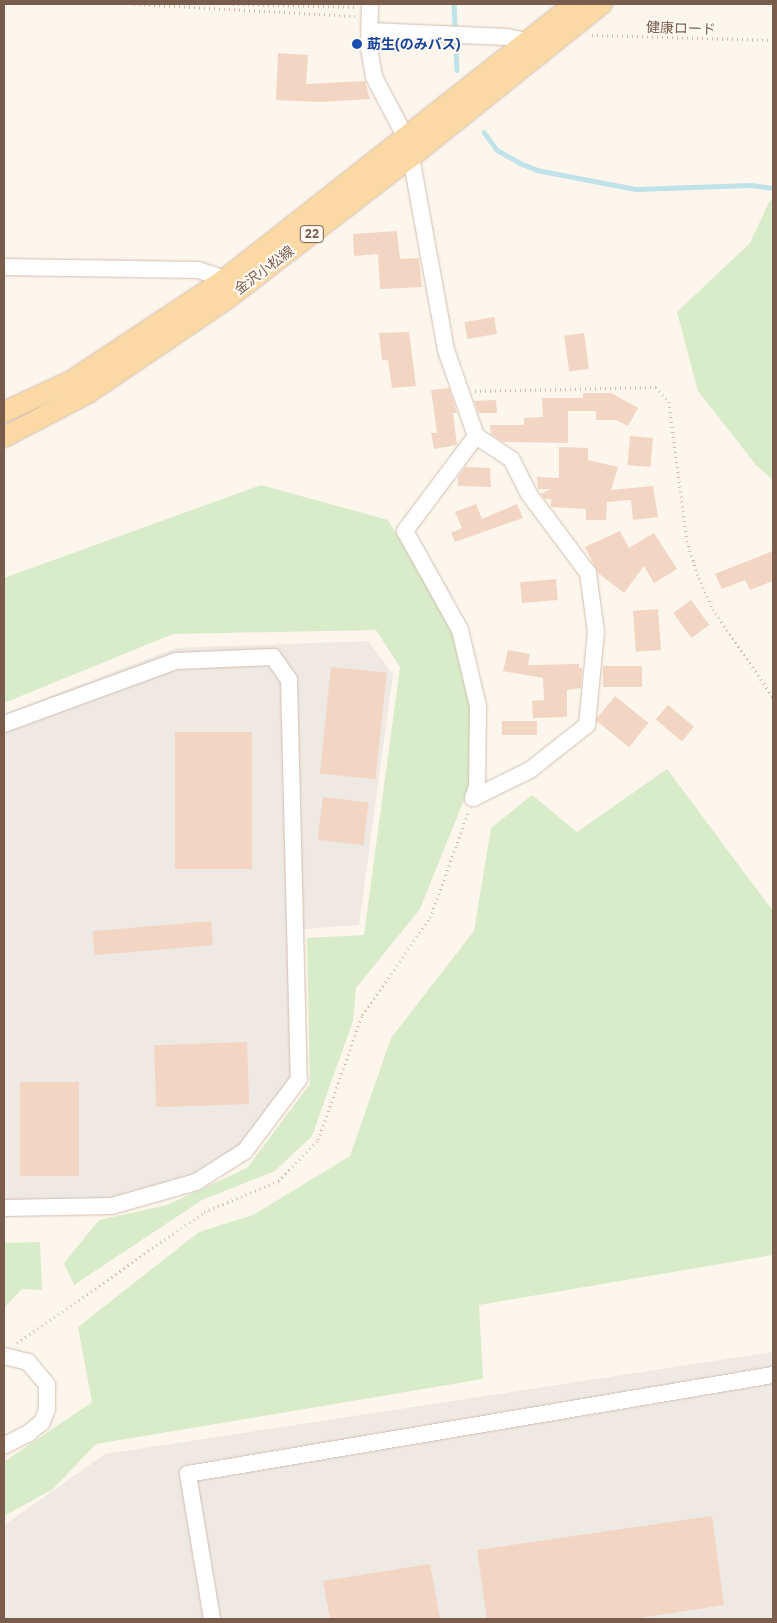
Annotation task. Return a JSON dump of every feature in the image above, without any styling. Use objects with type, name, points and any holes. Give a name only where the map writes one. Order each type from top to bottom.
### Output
[{"type":"main road","name":"金沢小松線","points":[[4,412],[71,381],[225,279],[404,136],[574,4]]},
{"type":"main road","name":"金沢小松線","points":[[4,437],[88,393],[227,299],[411,158],[602,4]]},
{"type":"street","points":[[476,436],[405,531],[460,630],[478,706],[477,787],[473,798],[530,770],[587,725],[596,632],[588,573],[529,494],[511,459],[476,436],[462,391],[446,350],[411,158],[404,136],[374,77],[370,15],[457,34],[528,41]]},
{"type":"street","points":[[4,267],[198,270],[225,279]]},
{"type":"street","points":[[4,724],[176,661],[273,657],[289,680],[299,1079],[245,1151],[196,1182],[112,1206],[4,1208]]},
{"type":"street","points":[[4,1356],[28,1362],[38,1371],[48,1385],[48,1409],[42,1422],[29,1433],[4,1446]]},
{"type":"street","points":[[212,1619],[188,1474],[773,1375]]},
{"type":"path","points":[[134,4],[370,15]]},
{"type":"path","points":[[233,4],[370,15]]},
{"type":"path","name":"健康ロード","points":[[588,35],[773,40]]},
{"type":"path","points":[[462,391],[656,386],[669,402],[687,541],[699,578],[713,609],[773,697]]},
{"type":"shaded area","points":[[368,641],[393,674],[359,925],[304,929],[304,1082],[245,1162],[159,1201],[110,1213],[4,1217],[4,714],[176,648]]},
{"type":"shaded area","points":[[773,1352],[773,1619],[4,1619],[4,1525],[105,1454]]},
{"type":"green space","points":[[770,200],[773,201],[773,480],[756,465],[698,391],[677,312],[750,243]]},
{"type":"green space","points":[[261,485],[388,520],[453,630],[471,707],[470,785],[420,909],[356,988],[353,1021],[312,1136],[275,1171],[202,1200],[74,1285],[64,1263],[99,1220],[167,1205],[247,1168],[310,1084],[307,938],[364,935],[400,667],[376,630],[173,634],[4,703],[4,578]]},
{"type":"green space","points":[[667,769],[773,911],[773,1255],[479,1305],[483,1379],[96,1444],[53,1489],[4,1516],[4,1462],[92,1402],[78,1327],[199,1232],[253,1215],[350,1156],[391,1038],[474,931],[491,828],[532,795],[577,832]]},
{"type":"green space","points":[[40,1242],[42,1290],[22,1289],[4,1308],[4,1243]]},
{"type":"building","points":[[278,53],[308,55],[306,84],[365,81],[370,99],[320,102],[276,100]]},
{"type":"building","points":[[397,231],[400,259],[419,258],[422,287],[380,289],[378,254],[354,256],[353,234]]},
{"type":"building","points":[[494,317],[497,334],[467,339],[464,322]]},
{"type":"building","points":[[409,332],[416,386],[392,388],[388,360],[382,360],[379,333]]},
{"type":"building","points":[[584,333],[589,369],[569,371],[564,336]]},
{"type":"building","points":[[449,388],[457,413],[453,413],[457,445],[434,449],[431,433],[437,433],[431,390]]},
{"type":"building","points":[[583,393],[611,393],[638,408],[628,426],[616,420],[596,420],[596,411],[568,411],[568,443],[503,442],[491,434],[490,425],[524,425],[524,418],[543,417],[542,398],[583,398]]},
{"type":"building","points":[[496,400],[497,413],[479,413],[474,401]]},
{"type":"building","points":[[630,436],[653,438],[650,467],[627,465]]},
{"type":"building","points":[[559,447],[588,448],[588,460],[618,467],[611,490],[653,486],[658,517],[633,520],[631,500],[607,502],[606,520],[586,520],[586,509],[551,507],[551,499],[545,499],[541,494],[551,489],[538,489],[537,477],[559,478]]},
{"type":"building","points":[[465,467],[490,468],[491,487],[458,486],[458,477]]},
{"type":"building","points":[[476,504],[482,519],[517,504],[523,518],[455,542],[451,533],[462,528],[455,512]]},
{"type":"building","points":[[620,531],[629,548],[654,533],[677,569],[654,583],[644,566],[624,593],[598,573],[585,547]]},
{"type":"building","points":[[773,551],[773,581],[750,590],[745,580],[722,589],[715,574]]},
{"type":"building","points":[[556,579],[558,600],[522,603],[520,582]]},
{"type":"building","points":[[691,600],[709,625],[691,638],[673,613]]},
{"type":"building","points":[[658,609],[661,650],[636,652],[633,611]]},
{"type":"building","points":[[508,650],[530,654],[528,665],[579,664],[579,668],[582,668],[581,688],[567,690],[567,717],[533,718],[532,701],[544,700],[543,678],[503,671]]},
{"type":"building","points":[[603,666],[642,666],[642,687],[603,687]]},
{"type":"building","points":[[331,667],[387,673],[376,779],[320,773]]},
{"type":"building","points":[[615,696],[648,723],[629,747],[595,720]]},
{"type":"building","points":[[668,705],[694,727],[682,741],[656,720]]},
{"type":"building","points":[[502,721],[537,721],[537,735],[502,735]]},
{"type":"building","points":[[175,732],[252,732],[252,869],[175,869]]},
{"type":"building","points":[[323,797],[369,803],[363,845],[318,840]]},
{"type":"building","points":[[211,921],[213,945],[95,955],[92,931]]},
{"type":"building","points":[[247,1042],[249,1104],[156,1107],[154,1045]]},
{"type":"building","points":[[20,1082],[79,1082],[79,1176],[20,1176]]},
{"type":"building","points":[[712,1516],[724,1605],[633,1619],[487,1619],[477,1550]]},
{"type":"building","points":[[430,1564],[440,1619],[330,1619],[323,1581]]},
{"type":"waterway","points":[[454,4],[457,70]]},
{"type":"waterway","points":[[484,132],[497,150],[537,170],[636,189],[751,185],[773,188]]},
{"type":"place","name":"莇生(のみバス)","points":[[357,44]]}]
